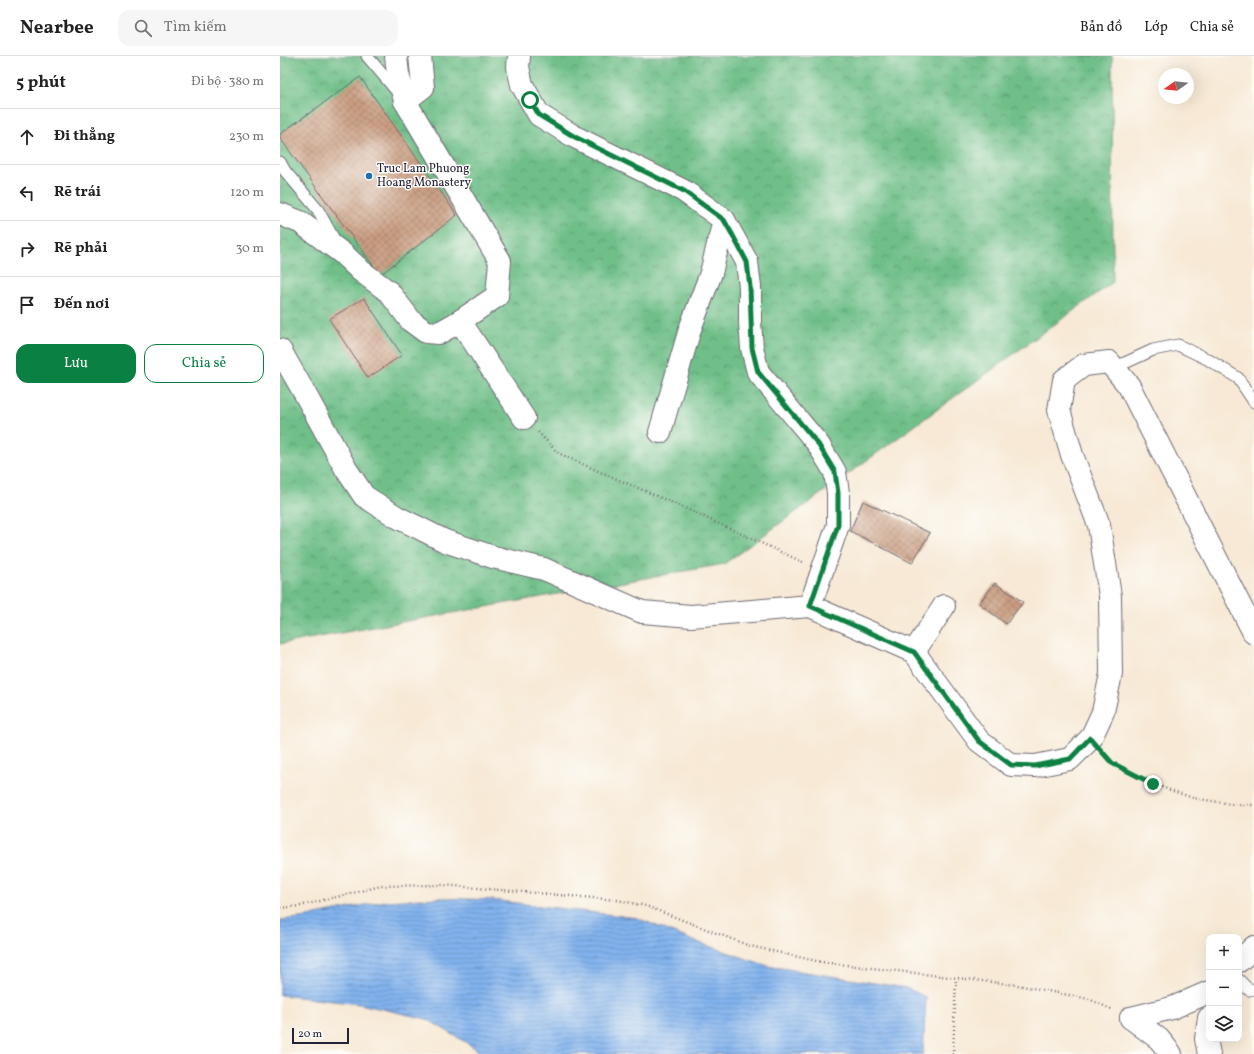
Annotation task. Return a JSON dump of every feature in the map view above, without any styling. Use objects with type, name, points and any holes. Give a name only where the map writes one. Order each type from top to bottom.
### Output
[{"type":"street","points":[[280,214],[300,222],[342,254],[361,271],[389,292],[411,321],[426,332],[439,333],[497,296],[500,261],[405,101],[398,74],[396,56]]},
{"type":"street","points":[[405,101],[423,87],[420,56]]},
{"type":"street","points":[[519,56],[518,67],[522,86],[539,115],[575,137],[684,191],[724,220],[747,262],[750,287],[752,348],[758,372],[818,444],[835,472],[838,493],[838,525],[810,606]]},
{"type":"street","points":[[660,432],[690,329],[711,273],[724,220]]},
{"type":"street","points":[[460,321],[524,418]]},
{"type":"street","points":[[280,350],[346,469],[364,496],[397,517],[445,540],[493,557],[544,569],[642,612],[691,616],[810,606],[914,652],[979,741],[1011,765],[1035,766],[1070,759],[1090,738],[1103,712],[1111,674],[1110,596],[1099,525],[1072,455],[1059,410],[1064,380],[1084,364],[1109,362],[1129,386],[1254,633]]},
{"type":"street","points":[[914,652],[944,606]]},
{"type":"street","points":[[1242,958],[1254,946]]},
{"type":"street","points":[[1131,1018],[1172,1008],[1206,993]]},
{"type":"street","points":[[1131,1018],[1159,1039],[1171,1054]]},
{"type":"street","points":[[1207,1042],[1209,1054]]},
{"type":"lane","points":[[367,56],[405,101]]},
{"type":"lane","points":[[282,167],[318,210],[342,254]]},
{"type":"lane","points":[[1114,368],[1153,350],[1178,345],[1207,359],[1238,378],[1254,402]]},
{"type":"lane","points":[[1242,983],[1249,990],[1254,989]]},
{"type":"path","points":[[524,418],[558,453],[680,506],[821,571]]},
{"type":"path","points":[[1090,738],[1112,763],[1153,784],[1193,798],[1237,805],[1254,805]]},
{"type":"path","points":[[280,908],[300,906],[381,886],[443,885],[617,900],[646,906],[750,946],[822,962],[1017,985],[1089,999],[1131,1018]]},
{"type":"path","points":[[953,1054],[956,978]]},
{"type":"green space","points":[[280,56],[1112,56],[1113,282],[724,564],[280,644]]},
{"type":"water","points":[[440,898],[492,900],[637,918],[691,940],[768,966],[906,988],[926,997],[923,1054],[482,1054],[472,1046],[427,1019],[360,1004],[280,995],[280,920],[301,918],[385,901]]},
{"type":"building","name":"Truc Lam Phuong Hoang Monastery","points":[[360,77],[457,215],[380,275],[280,138],[280,134]]},
{"type":"building","points":[[364,298],[402,355],[368,378],[329,319]]},
{"type":"building","points":[[863,501],[930,533],[912,563],[850,531]]},
{"type":"building","points":[[995,583],[1023,602],[1006,624],[979,603]]},
{"type":"place","name":"Truc Lam Phuong Hoang Monastery","points":[[369,176]]},
{"type":"route","points":[[530,100],[539,115],[575,137],[684,191],[724,220],[732,234],[747,262],[750,287],[752,348],[758,372],[818,444],[835,472],[838,493],[838,525],[810,606],[914,652],[979,741],[1011,765],[1035,766],[1070,759],[1090,738],[1112,763],[1153,784]]}]
